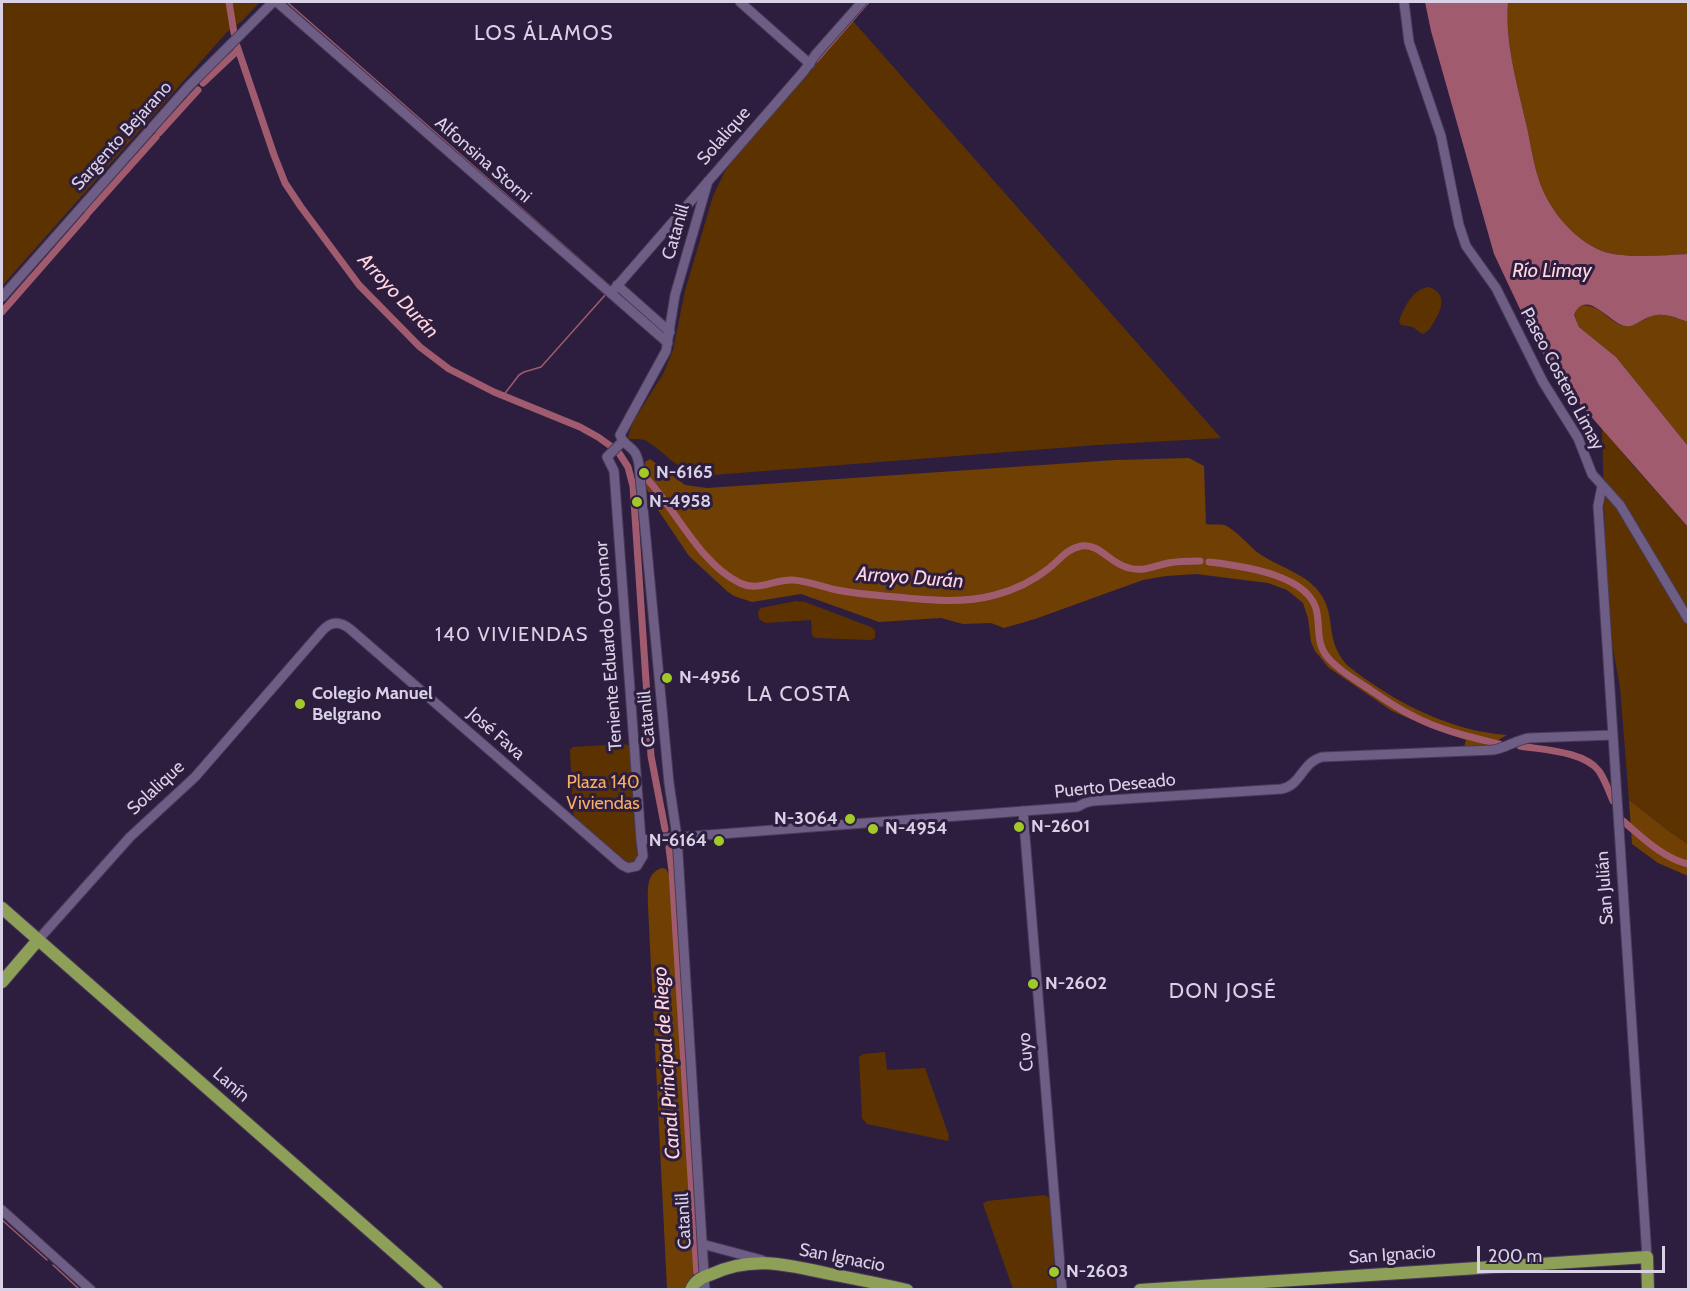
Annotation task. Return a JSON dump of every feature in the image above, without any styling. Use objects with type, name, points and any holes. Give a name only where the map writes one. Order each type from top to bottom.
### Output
[{"type":"main road","name":"Lanín","points":[[2,908],[437,1290]]},
{"type":"main road","name":"Solalique","points":[[2,982],[38,940]]},
{"type":"main road","name":"San Ignacio","points":[[1140,1290],[1312,1284],[1647,1257]]},
{"type":"main road","name":"San Julián","points":[[1647,1257],[1648,1290]]},
{"type":"main road","name":"San Ignacio","points":[[704,1283],[721,1270],[741,1264],[770,1263],[907,1290]]},
{"type":"main road","points":[[691,1290],[694,1283],[704,1283]]},
{"type":"street","name":"Alfonsina Storni","points":[[275,2],[614,289],[670,332]]},
{"type":"street","name":"Sargento Bejarano","points":[[2,297],[189,86],[275,2]]},
{"type":"street","points":[[740,2],[810,64]]},
{"type":"street","name":"Solalique","points":[[614,289],[862,2]]},
{"type":"street","name":"Paseo Costero Limay","points":[[1404,2],[1409,42],[1441,136],[1463,239],[1469,252],[1496,288],[1527,353],[1553,400],[1578,438],[1592,474],[1620,505],[1689,619]]},
{"type":"street","name":"Catanlil","points":[[704,1283],[677,837],[669,783],[639,465],[634,450],[623,441],[621,434],[665,355],[677,290],[708,181]]},
{"type":"street","name":"Alfonsina Storni","points":[[614,289],[668,343]]},
{"type":"street","name":"Teniente Eduardo O'Connor","points":[[623,441],[607,457],[614,471],[641,840],[642,860],[634,867]]},
{"type":"street","name":"San Julián","points":[[1602,486],[1598,506],[1647,1257]]},
{"type":"street","name":"Solalique","points":[[38,940],[125,842],[203,768],[322,631],[328,625],[335,623]]},
{"type":"street","name":"José Fava","points":[[335,623],[343,624],[350,629],[622,865],[628,868],[634,867]]},
{"type":"street","name":"Puerto Deseado","points":[[641,840],[1077,807],[1093,801],[1285,789],[1296,783],[1311,762],[1322,757],[1493,750],[1529,738],[1613,735]]},
{"type":"street","name":"Cuyo","points":[[1023,811],[1062,1290]]},
{"type":"street","points":[[2,1210],[92,1290]]},
{"type":"street","name":"San Ignacio","points":[[702,1244],[770,1263]]},
{"type":"green space","points":[[2,2],[260,2],[242,21],[227,32],[2,286]]},
{"type":"green space","points":[[852,20],[1221,438],[1097,445],[713,475],[700,474],[682,468],[645,440],[628,439],[633,422],[663,374],[673,350],[685,291],[713,196],[725,171]]},
{"type":"green space","points":[[1429,287],[1438,293],[1441,305],[1431,327],[1422,334],[1413,327],[1401,325],[1399,321],[1414,295],[1423,288]]},
{"type":"green space","points":[[1602,428],[1688,527],[1688,844],[1629,800],[1620,687],[1607,616]]},
{"type":"green space","points":[[796,601],[805,602],[871,627],[875,630],[875,638],[871,640],[816,638],[812,636],[811,620],[765,623],[759,619],[758,612],[761,608]]},
{"type":"green space","name":"Plaza 140 Viviendas","points":[[624,744],[630,746],[639,852],[637,859],[630,863],[625,862],[575,818],[570,753],[573,747]]},
{"type":"green space","points":[[885,1052],[887,1070],[925,1068],[949,1136],[948,1141],[867,1124],[862,1118],[859,1057],[863,1054]]},
{"type":"green space","points":[[1044,1195],[1051,1201],[1056,1289],[1013,1289],[983,1204],[987,1201]]},
{"type":"shaded area","points":[[1508,2],[1688,2],[1688,254],[1632,256],[1602,251],[1581,239],[1554,210],[1542,188],[1534,163],[1512,60],[1508,32]]},
{"type":"shaded area","points":[[1581,305],[1599,310],[1624,326],[1634,325],[1656,315],[1670,316],[1688,322],[1688,446],[1616,357],[1579,327],[1574,315]]},
{"type":"shaded area","points":[[1189,458],[1204,466],[1206,524],[1227,526],[1257,552],[1301,576],[1316,588],[1329,613],[1336,647],[1347,665],[1383,691],[1422,712],[1464,727],[1507,735],[1487,744],[1464,747],[1466,740],[1392,711],[1329,668],[1315,651],[1311,642],[1308,618],[1303,603],[1287,590],[1268,583],[1196,574],[1166,576],[1143,580],[1004,628],[991,623],[963,624],[941,618],[879,622],[801,594],[752,602],[728,592],[689,556],[654,504],[646,487],[645,462],[650,459],[685,485],[707,488],[1115,460]]},
{"type":"shaded area","points":[[1629,800],[1688,844],[1688,876],[1658,863],[1632,844]]},
{"type":"shaded area","points":[[666,869],[670,876],[695,1270],[686,1289],[667,1289],[648,895],[650,879],[657,870]]},
{"type":"water","name":"Río Limay","points":[[1425,2],[1508,2],[1508,32],[1512,60],[1536,170],[1548,200],[1571,230],[1591,246],[1611,253],[1644,256],[1688,254],[1688,322],[1670,316],[1657,315],[1632,326],[1625,326],[1598,309],[1585,305],[1579,307],[1574,315],[1579,327],[1616,357],[1688,446],[1688,527],[1573,396],[1536,343],[1494,254],[1431,31]]},
{"type":"waterway","name":"Arroyo Durán","points":[[229,2],[234,33]]},
{"type":"waterway","points":[[287,2],[610,286]]},
{"type":"waterway","points":[[817,62],[869,2]]},
{"type":"waterway","name":"Arroyo Durán","points":[[237,46],[285,183],[359,285],[420,347],[449,369],[494,392],[580,427],[612,447]]},
{"type":"waterway","points":[[203,83],[238,50]]},
{"type":"waterway","points":[[159,133],[198,90]]},
{"type":"waterway","points":[[88,213],[156,137]]},
{"type":"waterway","points":[[2,312],[86,216]]},
{"type":"waterway","points":[[503,396],[519,375],[541,367],[606,294]]},
{"type":"waterway","name":"Canal Principal de Riego","points":[[619,453],[628,467],[633,486],[651,756],[665,829]]},
{"type":"waterway","name":"Arroyo Durán","points":[[647,479],[713,564],[726,575],[747,585],[760,586],[793,580],[859,593],[958,600],[983,598],[1016,588],[1042,573],[1071,550],[1081,546],[1094,548],[1122,566],[1134,569],[1176,562],[1200,561]]},
{"type":"waterway","name":"Arroyo Durán","points":[[1209,562],[1272,574],[1302,589],[1312,600],[1317,613],[1322,649],[1330,660],[1343,671],[1395,706],[1423,721],[1455,733],[1499,744]]},
{"type":"waterway","name":"Arroyo Durán","points":[[1520,746],[1562,752],[1584,759],[1599,771],[1613,801]]},
{"type":"waterway","name":"Arroyo Durán","points":[[1623,821],[1662,852],[1688,864]]},
{"type":"waterway","name":"Canal Principal de Riego","points":[[669,848],[697,1275]]},
{"type":"waterway","points":[[2,1220],[47,1260]]},
{"type":"waterway","points":[[53,1265],[79,1289]]},
{"type":"place","name":"N-6165","points":[[644,473]]},
{"type":"place","name":"N-4958","points":[[637,502]]},
{"type":"place","name":"N-4956","points":[[667,678]]},
{"type":"place","name":"Colegio Manuel Belgrano","points":[[300,704]]},
{"type":"place","name":"N-3064","points":[[850,819]]},
{"type":"place","name":"N-2601","points":[[1019,827]]},
{"type":"place","name":"N-4954","points":[[873,829]]},
{"type":"place","name":"N-6164","points":[[719,841]]},
{"type":"place","name":"N-2602","points":[[1033,984]]},
{"type":"place","name":"N-2603","points":[[1054,1272]]},
{"type":"district","name":"LOS ÁLAMOS","points":[[544,34]]},
{"type":"district","name":"140 VIVIENDAS","points":[[512,635]]},
{"type":"district","name":"LA COSTA","points":[[799,695]]},
{"type":"district","name":"DON JOSÉ","points":[[1223,992]]}]
